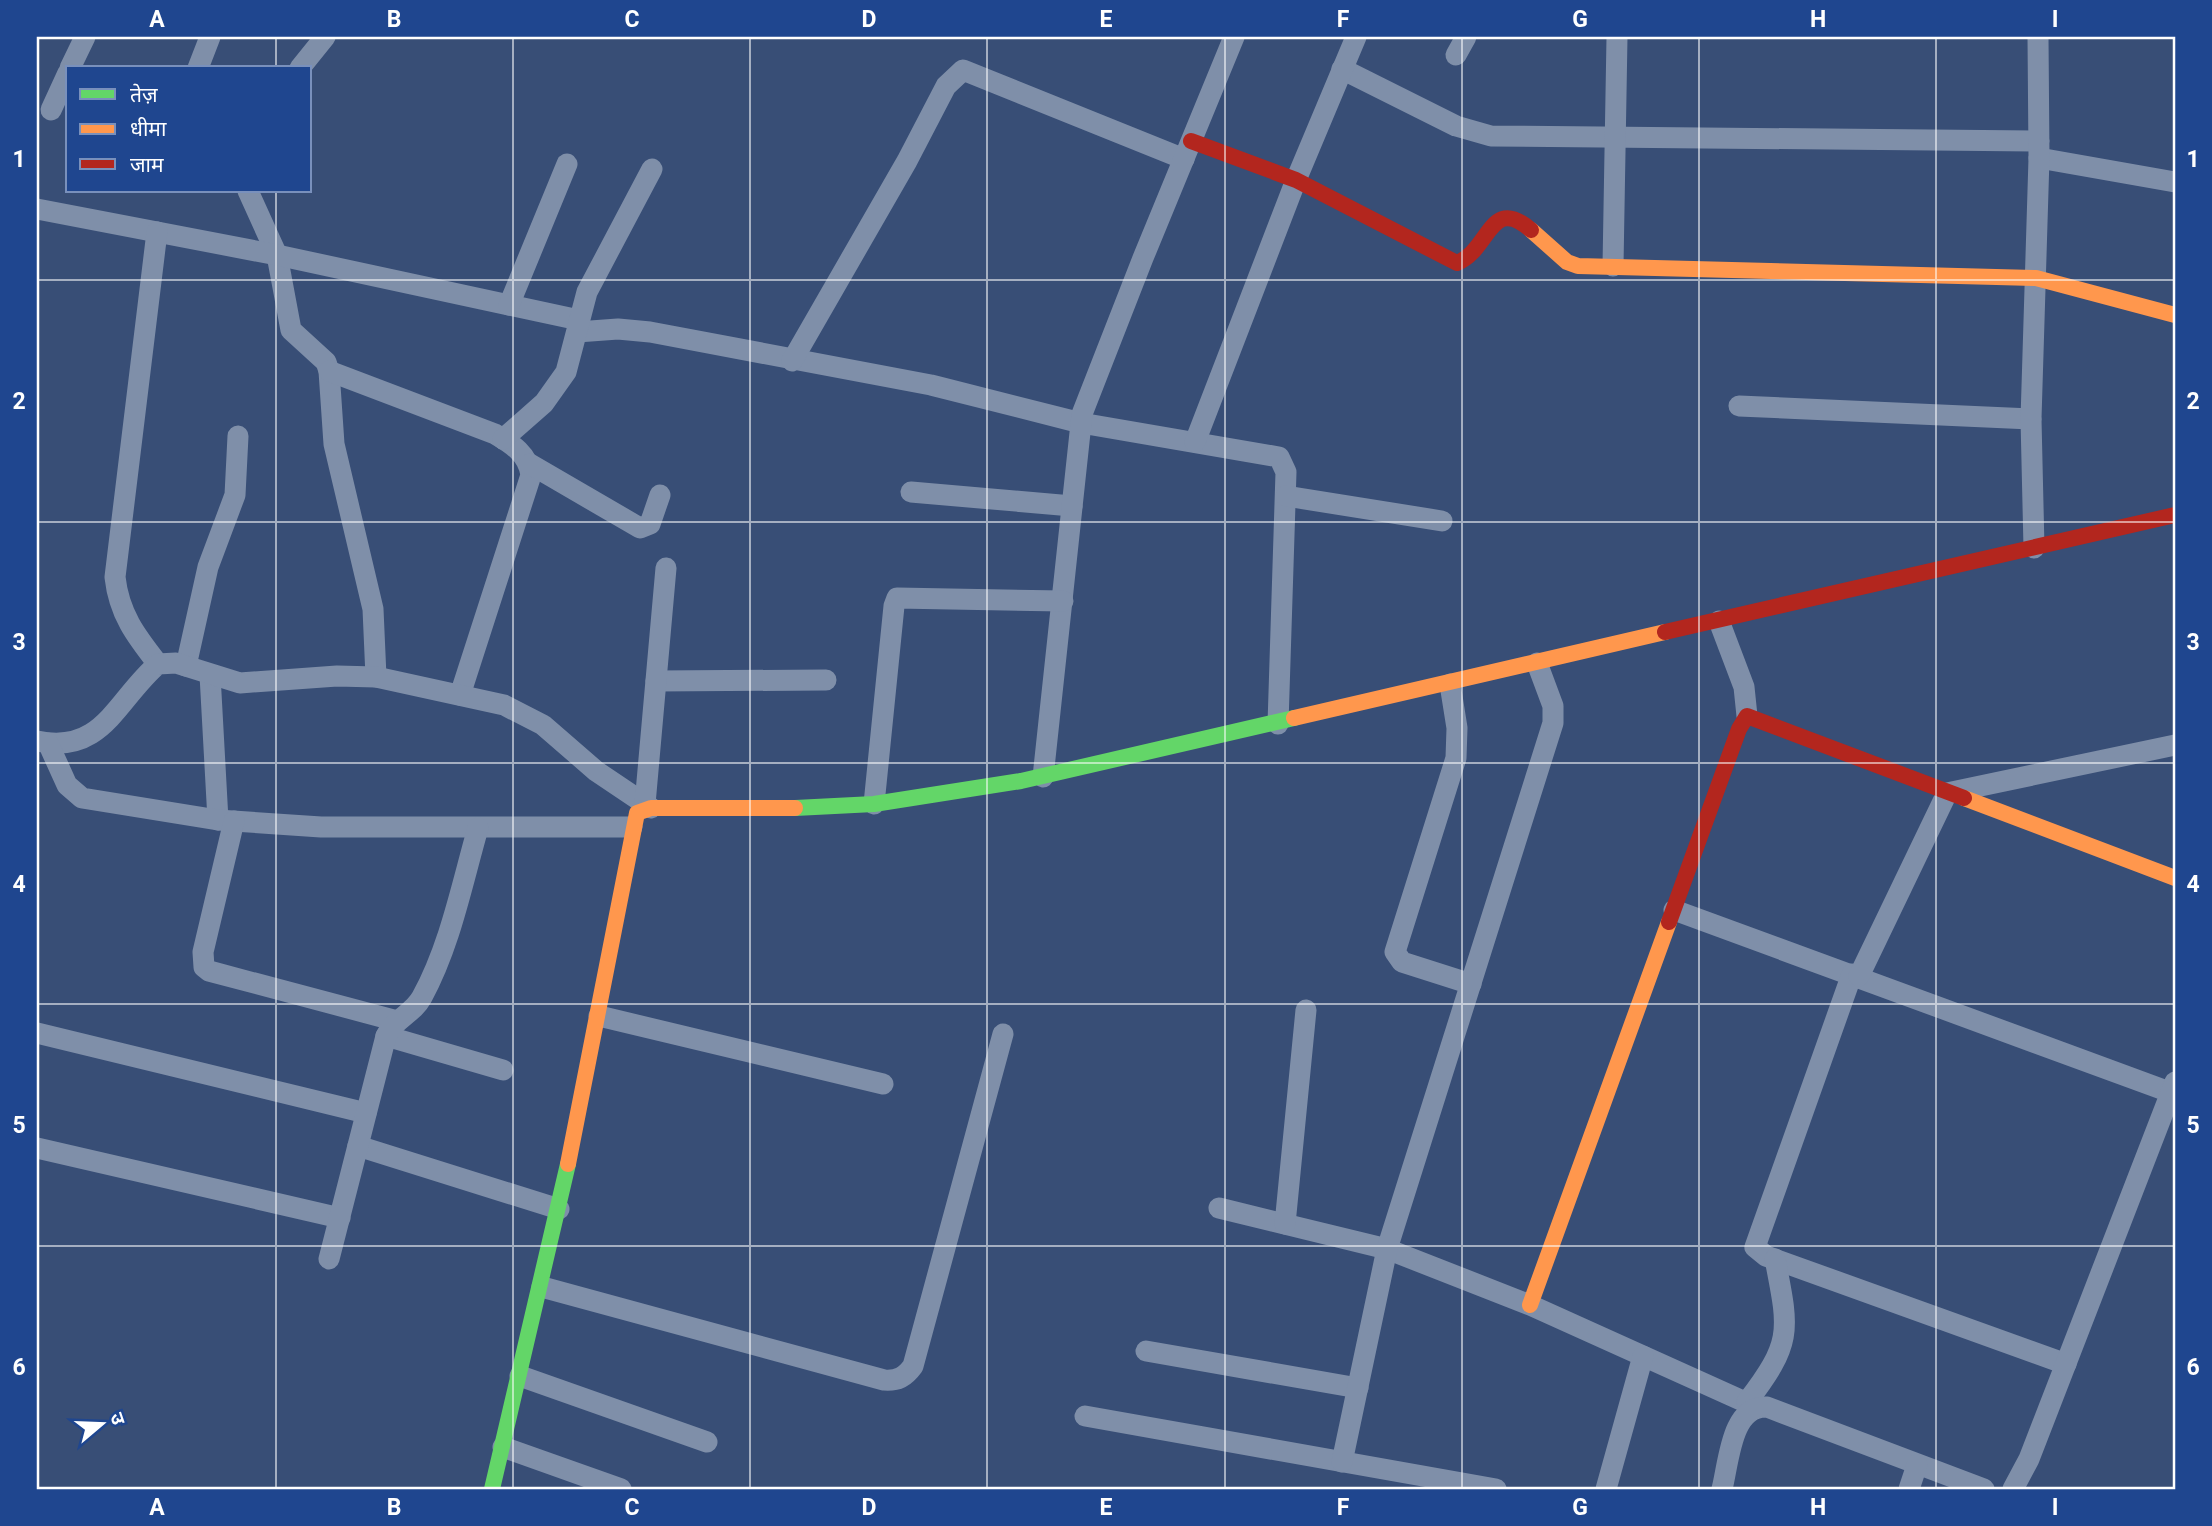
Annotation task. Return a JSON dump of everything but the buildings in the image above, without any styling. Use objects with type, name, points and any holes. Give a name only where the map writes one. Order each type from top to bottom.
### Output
[{"type":"street","points":[[71,66],[85,37]]},
{"type":"street","points":[[199,66],[210,37]]},
{"type":"street","points":[[302,66],[325,37]]},
{"type":"street","points":[[1043,777],[1081,423],[1094,382],[1234,37]]},
{"type":"street","points":[[1195,442],[1296,180],[1356,37]]},
{"type":"street","points":[[1613,266],[1617,37]]},
{"type":"street","points":[[2034,548],[2031,419],[2039,149],[2038,37]]},
{"type":"street","points":[[1342,69],[1474,133],[2039,149],[2175,182]]},
{"type":"street","points":[[792,361],[908,161],[946,86],[963,70],[1187,150],[1296,180],[1457,263],[1465,262],[1472,255],[1497,220],[1510,216],[1518,219],[1567,262],[1588,267],[2036,278],[2175,315]]},
{"type":"street","points":[[52,110],[66,77]]},
{"type":"street","points":[[509,305],[567,164]]},
{"type":"street","points":[[503,439],[544,402],[556,387],[572,356],[592,282],[652,169]]},
{"type":"street","points":[[248,192],[277,255],[291,330],[326,362],[329,371],[334,444],[373,609],[376,677]]},
{"type":"street","points":[[37,209],[277,255],[509,305],[578,326],[641,331],[931,385],[1081,423],[1279,457],[1286,472],[1286,496],[1278,724]]},
{"type":"street","points":[[157,232],[115,577],[123,614],[132,632],[159,664],[186,666],[240,683],[263,684],[337,676],[376,677],[504,705],[543,725],[596,771],[648,806]]},
{"type":"street","points":[[329,371],[503,439],[514,446],[530,464],[640,528],[650,524],[660,495]]},
{"type":"street","points":[[1739,406],[2031,419]]},
{"type":"street","points":[[186,666],[208,567],[235,495],[238,436]]},
{"type":"street","points":[[460,695],[531,475],[530,464]]},
{"type":"street","points":[[911,492],[1072,506]]},
{"type":"street","points":[[1286,496],[1442,521]]},
{"type":"street","points":[[492,1489],[559,1209],[599,1016],[632,827],[637,813],[648,806],[807,808],[874,804],[1043,777],[2175,515]]},
{"type":"street","points":[[648,806],[666,568]]},
{"type":"street","points":[[874,804],[897,598],[1063,601]]},
{"type":"street","points":[[1530,1305],[1739,729],[1747,716],[1744,687],[1719,621]]},
{"type":"street","points":[[1342,1462],[1387,1249],[1553,723],[1553,705],[1537,663]]},
{"type":"street","points":[[42,742],[70,744],[88,737],[102,727],[159,664]]},
{"type":"street","points":[[210,674],[226,821],[203,952],[204,967],[209,971],[391,1029],[503,1070]]},
{"type":"street","points":[[656,681],[826,680]]},
{"type":"street","points":[[1450,684],[1457,727],[1456,758],[1395,952],[1402,961],[1471,984]]},
{"type":"street","points":[[1747,716],[2175,878]]},
{"type":"street","points":[[42,742],[67,785],[82,797],[226,821],[321,827],[632,827]]},
{"type":"street","points":[[1947,793],[2175,745]]},
{"type":"street","points":[[1947,793],[1855,975],[1754,1241],[1759,1253],[2066,1364]]},
{"type":"street","points":[[330,1259],[366,1113],[391,1029],[421,999],[433,970],[478,828]]},
{"type":"street","points":[[1674,910],[2174,1089],[2029,1459],[2013,1489]]},
{"type":"street","points":[[1285,1224],[1306,1010]]},
{"type":"street","points":[[599,1016],[883,1084]]},
{"type":"street","points":[[37,1032],[366,1113]]},
{"type":"street","points":[[542,1287],[884,1380],[895,1381],[906,1376],[913,1366],[1003,1034]]},
{"type":"street","points":[[358,1146],[559,1209]]},
{"type":"street","points":[[37,1148],[340,1218]]},
{"type":"street","points":[[1219,1208],[1387,1249],[1530,1305],[1750,1404],[1767,1407],[1984,1489]]},
{"type":"street","points":[[1722,1489],[1738,1424],[1771,1371],[1787,1331],[1775,1259]]},
{"type":"street","points":[[1146,1351],[1358,1388]]},
{"type":"street","points":[[1606,1489],[1643,1356]]},
{"type":"street","points":[[520,1376],[707,1442]]},
{"type":"street","points":[[1085,1416],[1496,1489]]},
{"type":"street","points":[[503,1447],[621,1489]]},
{"type":"street","points":[[1909,1489],[1917,1465]]},
{"type":"traffic: fast","points":[[795,808],[874,804],[1021,781],[1294,718]]},
{"type":"traffic: fast","points":[[492,1489],[568,1164]]},
{"type":"traffic: slow","points":[[1531,230],[1567,262],[1578,266],[2036,278],[2175,315]]},
{"type":"traffic: slow","points":[[1294,718],[1665,632]]},
{"type":"traffic: slow","points":[[1964,798],[2175,878]]},
{"type":"traffic: slow","points":[[568,1164],[637,813],[651,808],[795,808]]},
{"type":"traffic: slow","points":[[1530,1305],[1669,922]]},
{"type":"traffic: jam","points":[[1191,141],[1296,180],[1457,263],[1477,247],[1498,221],[1507,218],[1531,230]]},
{"type":"traffic: jam","points":[[1665,632],[2175,515]]},
{"type":"traffic: jam","points":[[1669,922],[1739,729],[1747,716],[1964,798]]}]
